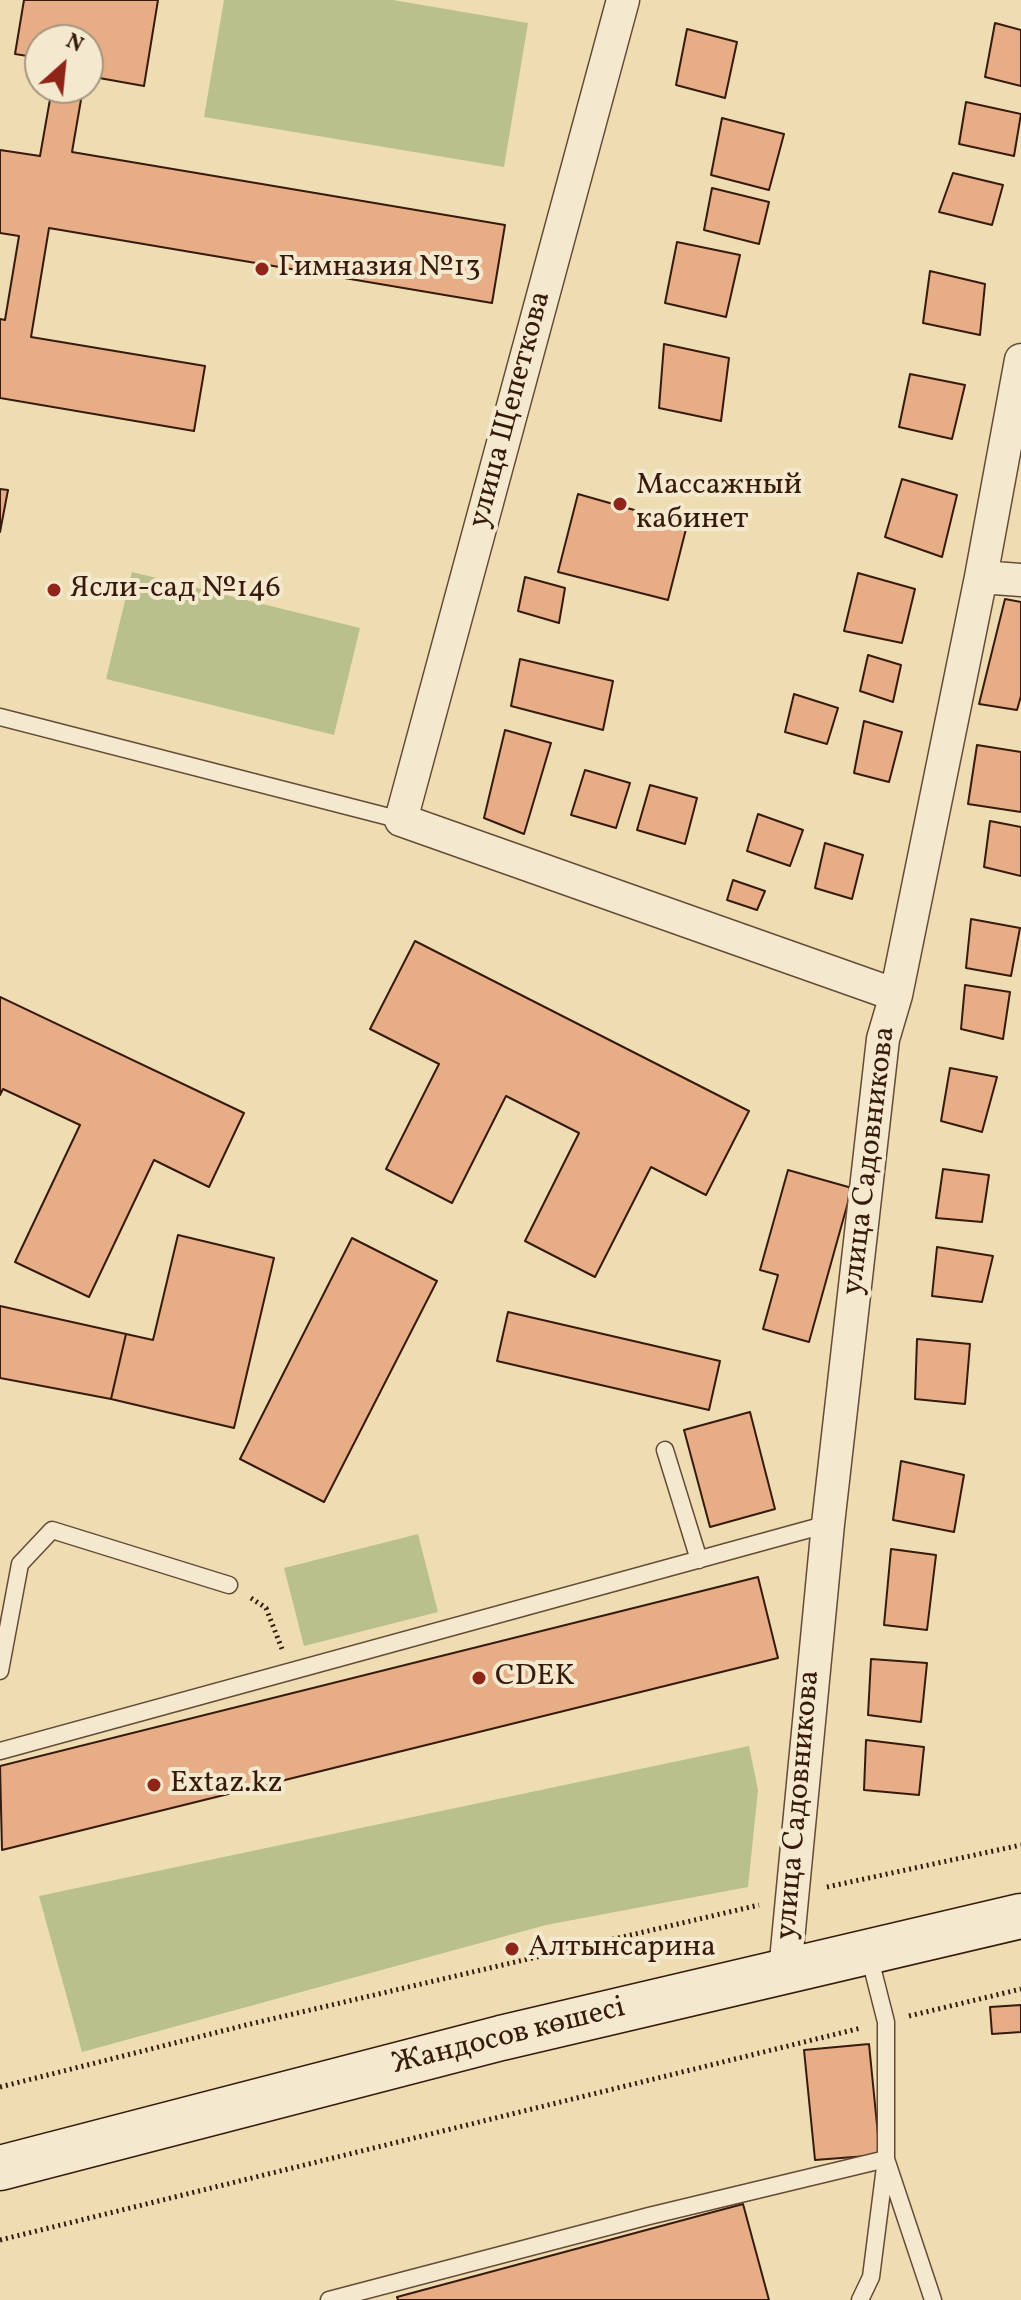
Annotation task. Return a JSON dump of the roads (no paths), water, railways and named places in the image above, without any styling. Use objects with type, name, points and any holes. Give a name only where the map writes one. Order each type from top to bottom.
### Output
[{"type":"main road","name":"Жандосов көшесі","points":[[0,2168],[501,2038],[1021,1916]]},
{"type":"street","name":"улица Щепеткова","points":[[401,820],[623,0]]},
{"type":"street","name":"улица Садовникова","points":[[785,1971],[828,1524],[883,1039],[896,995],[981,577],[1021,360]]},
{"type":"street","points":[[981,577],[1021,580]]},
{"type":"street","points":[[401,820],[896,995]]},
{"type":"lane","points":[[0,717],[401,820]]},
{"type":"lane","points":[[665,1450],[699,1560]]},
{"type":"lane","points":[[0,1751],[828,1524]]},
{"type":"lane","points":[[0,1671],[20,1564],[52,1530],[229,1585]]},
{"type":"lane","points":[[860,2300],[871,2277],[886,2159],[886,2022],[868,1951]]},
{"type":"lane","points":[[329,2300],[649,2216],[886,2159]]},
{"type":"lane","points":[[886,2159],[933,2300]]},
{"type":"place","name":"Гимназия №13","points":[[262,269]]},
{"type":"place","name":"Массажный кабинет","points":[[620,504]]},
{"type":"place","name":"Ясли-сад №146","points":[[54,590]]},
{"type":"place","name":"CDEK","points":[[479,1678]]},
{"type":"place","name":"Extaz.kz","points":[[154,1785]]},
{"type":"place","name":"Алтынсарина","points":[[512,1949]]}]
